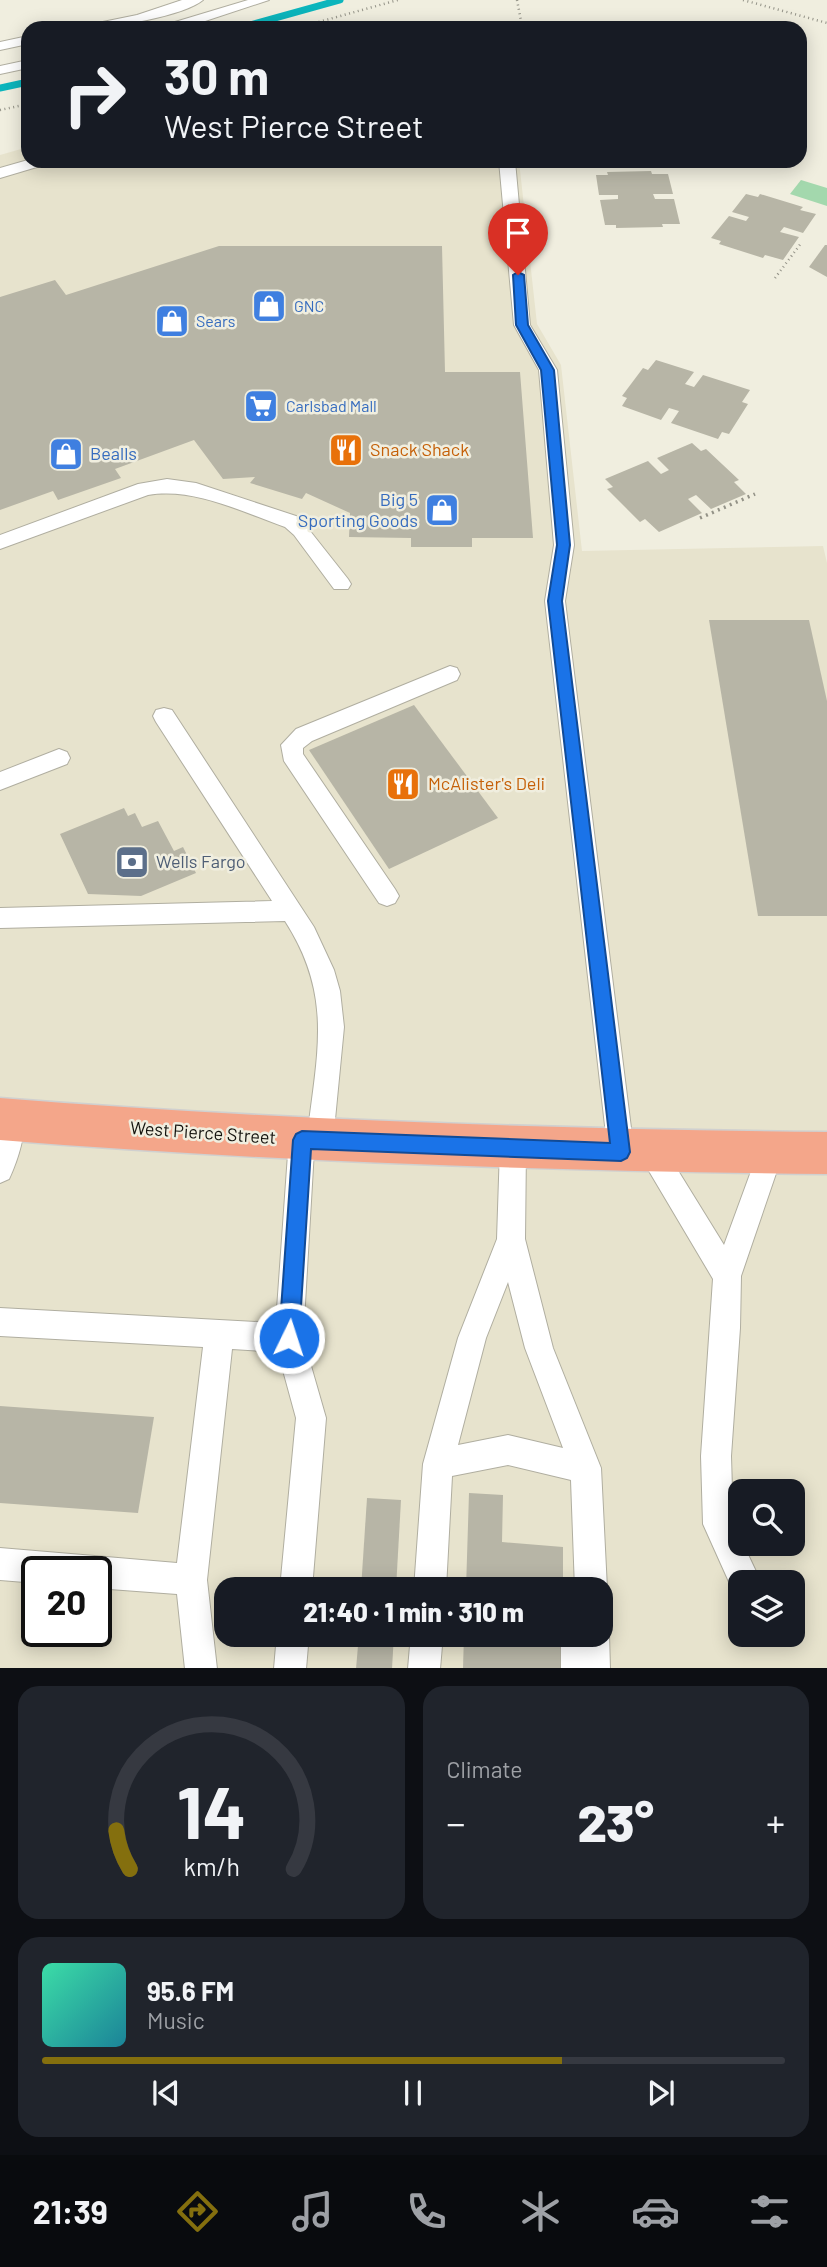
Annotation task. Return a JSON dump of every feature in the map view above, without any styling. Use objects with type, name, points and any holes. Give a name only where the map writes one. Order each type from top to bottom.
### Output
[{"type":"highway","name":"West Pierce Street","points":[[6,1119],[311,1140],[637,1152],[827,1153]]},
{"type":"lane","points":[[130,21],[196,0]]},
{"type":"lane","points":[[193,21],[262,0]]},
{"type":"lane","points":[[0,46],[21,42]]},
{"type":"lane","points":[[0,70],[21,66]]},
{"type":"lane","points":[[0,173],[21,167]]},
{"type":"lane","points":[[508,168],[522,325],[548,370],[564,545],[555,601],[637,1152],[727,1276]]},
{"type":"lane","points":[[0,542],[145,489],[167,485],[200,492],[292,522],[301,530],[341,584]]},
{"type":"lane","points":[[387,896],[292,755],[292,745],[304,735],[450,674]]},
{"type":"lane","points":[[164,716],[306,934],[328,991],[331,1030],[311,1140],[289,1338],[311,1418],[297,1577]]},
{"type":"lane","points":[[0,781],[59,758]]},
{"type":"lane","points":[[0,918],[290,911]]},
{"type":"lane","points":[[0,1170],[6,1119]]},
{"type":"lane","points":[[513,1148],[511,1239],[539,1348],[586,1468],[591,1577]]},
{"type":"lane","points":[[740,1570],[719,1524],[716,1456],[726,1328],[727,1276],[770,1153]]},
{"type":"lane","points":[[431,1577],[438,1464],[471,1338],[511,1239]]},
{"type":"lane","points":[[0,1322],[289,1338]]},
{"type":"lane","points":[[201,1668],[198,1661],[191,1580],[219,1335]]},
{"type":"lane","points":[[438,1464],[508,1450],[586,1468]]},
{"type":"lane","points":[[578,1577],[578,1529],[588,1500]]},
{"type":"lane","points":[[0,1564],[21,1566]]},
{"type":"lane","points":[[112,1573],[191,1580]]},
{"type":"lane","points":[[290,1668],[292,1647]]},
{"type":"lane","points":[[425,1668],[426,1647]]},
{"type":"lane","points":[[577,1647],[577,1668]]},
{"type":"lane","points":[[593,1647],[594,1668]]},
{"type":"path","points":[[322,21],[398,0]]},
{"type":"path","points":[[517,0],[521,21]]},
{"type":"path","points":[[743,0],[827,23]]},
{"type":"path","points":[[0,110],[21,106]]},
{"type":"path","points":[[775,278],[802,242]]},
{"type":"path","points":[[700,518],[755,494]]},
{"type":"shaded area","points":[[21,149],[21,168],[520,168],[537,324],[561,365],[582,551],[823,546],[827,563],[827,1668],[0,1668],[0,155]]},
{"type":"green space","points":[[801,180],[827,188],[827,206],[790,194]]},
{"type":"building","points":[[651,171],[652,174],[668,174],[673,194],[653,194],[655,199],[674,199],[680,224],[616,228],[616,225],[605,225],[600,200],[618,199],[618,195],[599,195],[596,175],[608,175],[607,172]]},
{"type":"building","points":[[746,194],[758,197],[760,194],[803,207],[800,210],[816,214],[803,233],[784,227],[780,232],[799,237],[783,260],[765,255],[763,258],[719,244],[721,241],[711,238],[729,216],[746,221],[749,217],[732,212]]},
{"type":"building","points":[[827,245],[827,277],[809,267]]},
{"type":"building","name":"Carlsbad Mall","points":[[219,246],[442,246],[445,372],[520,372],[533,538],[472,538],[472,547],[411,547],[411,538],[349,537],[350,513],[306,493],[302,499],[250,483],[255,477],[223,479],[194,440],[115,469],[121,478],[58,500],[53,491],[0,510],[0,297],[55,280],[66,295]]},
{"type":"building","points":[[656,360],[694,372],[685,384],[694,387],[703,375],[750,390],[742,402],[748,404],[729,434],[722,432],[718,439],[671,423],[679,411],[669,408],[661,420],[622,406],[627,398],[622,396],[643,368],[648,370]]},
{"type":"building","points":[[692,443],[701,451],[706,449],[739,480],[734,482],[746,494],[711,509],[696,495],[688,499],[702,513],[659,532],[645,519],[640,522],[607,489],[613,487],[605,479],[648,461],[661,474],[669,470],[657,458]]},
{"type":"building","points":[[709,620],[809,620],[827,701],[827,916],[758,916]]},
{"type":"building","name":"McAlister's Deli","points":[[414,705],[498,818],[389,869],[309,750]]},
{"type":"building","name":"Wells Fargo","points":[[124,808],[128,816],[135,813],[142,827],[158,821],[174,851],[183,847],[196,873],[141,896],[88,894],[60,834]]},
{"type":"building","points":[[0,1406],[154,1417],[138,1513],[0,1503]]},
{"type":"building","points":[[469,1493],[503,1495],[502,1542],[563,1547],[563,1577],[466,1577]]},
{"type":"building","points":[[367,1498],[401,1500],[397,1577],[362,1577]]},
{"type":"building","points":[[358,1647],[393,1647],[392,1668],[356,1668]]},
{"type":"building","points":[[464,1647],[563,1647],[563,1668],[463,1668]]},
{"type":"waterway","points":[[264,21],[340,0]]},
{"type":"waterway","points":[[0,88],[21,84]]},
{"type":"place","name":"GNC","points":[[269,306]]},
{"type":"place","name":"Sears","points":[[172,321]]},
{"type":"place","name":"Carlsbad Mall","points":[[261,406]]},
{"type":"place","name":"Snack Shack","points":[[346,450]]},
{"type":"place","name":"Bealls","points":[[66,454]]},
{"type":"place","name":"Big 5 Sporting Goods","points":[[442,510]]},
{"type":"place","name":"McAlister's Deli","points":[[403,784]]},
{"type":"place","name":"Wells Fargo","points":[[132,862]]},
{"type":"route","points":[[289,1338],[302,1140],[621,1152],[555,601],[564,545],[548,370],[522,325],[518,275]]}]
